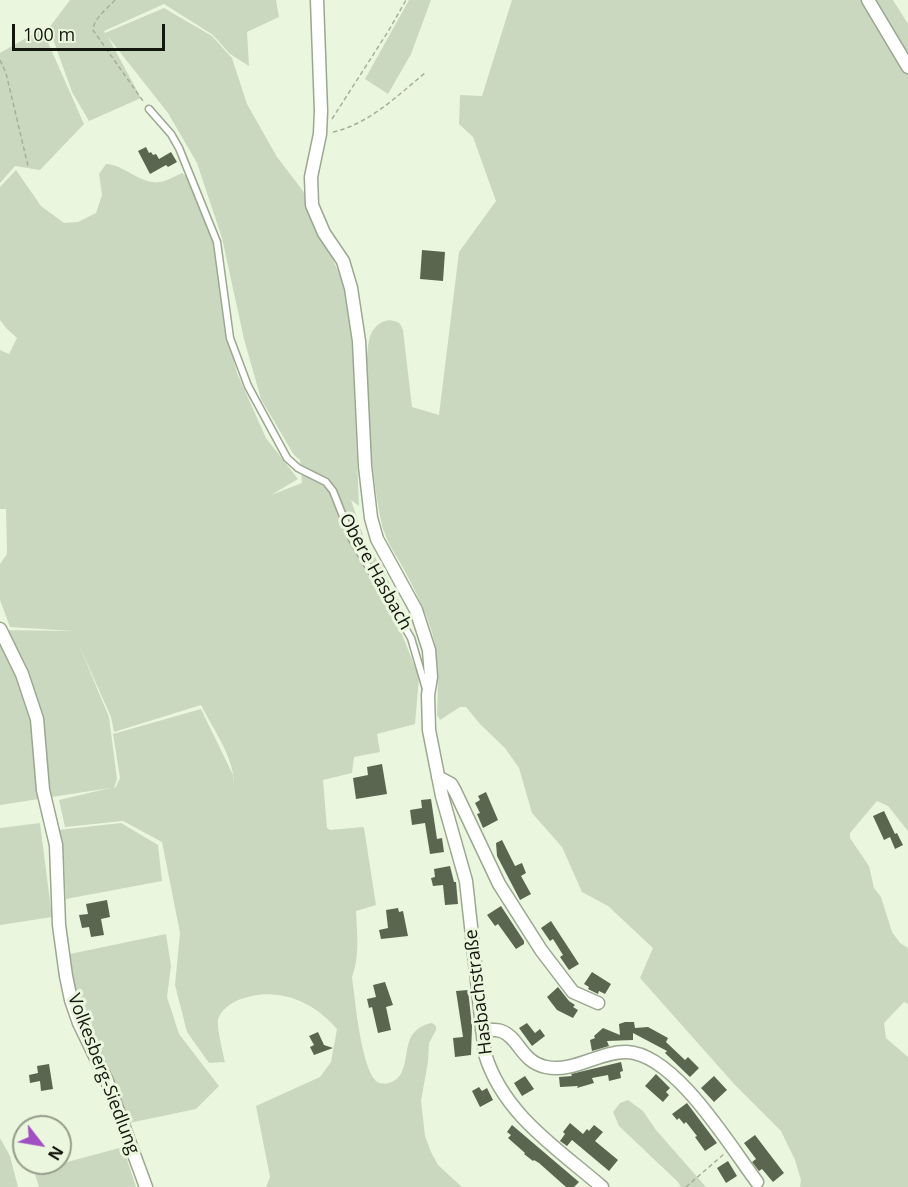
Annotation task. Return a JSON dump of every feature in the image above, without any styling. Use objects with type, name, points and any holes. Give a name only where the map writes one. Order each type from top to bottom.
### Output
[{"type":"street","name":"Hasbachstraße","points":[[317,0],[321,81],[320,134],[311,177],[312,205],[324,233],[343,261],[351,288],[358,341],[365,466],[371,518],[377,539],[416,610],[424,632],[430,662],[431,677],[428,695],[433,754],[466,881],[488,1063],[511,1105],[537,1132],[602,1187]]},
{"type":"street","points":[[868,0],[908,67]]},
{"type":"street","name":"Volkesberg-Siedlung","points":[[0,630],[22,674],[37,719],[43,790],[56,844],[60,925],[66,976],[79,1023],[107,1081],[146,1187]]},
{"type":"street","points":[[438,777],[446,780],[455,791],[499,884],[541,950],[573,992],[598,1003]]},
{"type":"street","points":[[483,1030],[495,1030],[506,1034],[531,1060],[546,1067],[566,1067],[620,1053],[639,1053],[650,1058],[671,1073],[687,1089],[757,1182]]},
{"type":"lane","name":"Obere Hasbach","points":[[149,109],[171,134],[179,148],[217,242],[230,338],[248,386],[287,458],[298,468],[326,482],[333,491],[352,539],[411,638],[428,695]]},
{"type":"path","points":[[115,0],[99,17],[93,30],[149,109]]},
{"type":"path","points":[[320,134],[334,117],[406,0]]},
{"type":"path","points":[[0,60],[6,72],[28,166]]},
{"type":"path","points":[[320,134],[358,124],[391,102],[425,73]]},
{"type":"path","points":[[686,1187],[732,1149]]},
{"type":"green space","points":[[70,0],[276,0],[279,17],[247,32],[249,66],[230,54],[213,35],[164,4],[104,31],[105,33],[164,8],[212,36],[232,58],[247,104],[277,157],[303,191],[348,294],[359,506],[351,500],[365,541],[402,607],[401,632],[419,677],[415,724],[377,734],[380,752],[354,757],[352,773],[323,780],[327,828],[330,830],[364,828],[376,905],[356,911],[357,953],[352,977],[366,1062],[376,1081],[386,1084],[395,1080],[402,1071],[408,1045],[414,1033],[419,1028],[432,1023],[436,1026],[429,1043],[421,1101],[425,1136],[438,1165],[462,1187],[266,1187],[270,1177],[256,1106],[320,1077],[331,1062],[337,1029],[317,1011],[294,999],[281,995],[254,995],[234,1002],[221,1013],[218,1024],[225,1062],[209,1063],[187,1032],[175,985],[180,933],[162,842],[123,821],[65,827],[59,800],[110,788],[0,805],[0,630],[73,631],[10,627],[0,600],[0,564],[7,554],[6,509],[0,509],[0,350],[9,354],[17,338],[0,320],[0,187],[16,170],[41,206],[64,223],[78,222],[96,213],[102,195],[99,174],[106,164],[113,165],[146,181],[165,181],[182,173],[186,176],[215,240],[224,321],[237,373],[266,438],[298,479],[271,495],[302,483],[300,460],[294,455],[261,399],[244,339],[222,238],[197,163],[168,113],[108,37],[141,98],[89,121],[72,92],[49,28]],"holes":[[[79,645],[111,717],[114,732],[201,705],[223,745],[233,775],[201,709],[113,734],[120,778],[114,788],[117,779],[109,717]]]},
{"type":"green space","points":[[409,0],[431,0],[411,54],[388,94],[365,79]]},
{"type":"green space","points":[[512,0],[893,0],[908,24],[908,831],[888,806],[877,801],[850,833],[850,838],[869,866],[874,888],[881,897],[892,932],[900,943],[908,948],[908,1004],[904,1002],[884,1023],[886,1038],[908,1057],[908,1187],[800,1187],[801,1180],[795,1160],[781,1131],[735,1085],[640,978],[653,948],[608,906],[582,892],[562,847],[532,813],[519,768],[505,748],[466,707],[460,707],[440,720],[437,715],[437,661],[431,629],[414,588],[386,537],[380,515],[369,429],[368,346],[372,332],[379,324],[388,320],[399,323],[403,330],[412,407],[439,415],[459,252],[496,201],[473,137],[459,124],[460,95],[482,96]]},
{"type":"green space","points":[[42,29],[84,124],[40,170],[15,166],[0,183],[0,53]]},
{"type":"green space","points":[[40,823],[52,917],[0,925],[0,828]]},
{"type":"green space","points":[[121,823],[158,845],[162,881],[66,899],[64,863],[58,830]]},
{"type":"green space","points":[[166,934],[171,966],[167,997],[179,1034],[219,1086],[196,1109],[129,1123],[113,1077],[77,1002],[70,954]]},
{"type":"green space","points":[[628,1100],[643,1111],[656,1130],[706,1187],[681,1187],[619,1126],[613,1112],[620,1103]]},
{"type":"green space","points":[[0,1138],[10,1156],[12,1175],[15,1175],[18,1187],[0,1187]]},
{"type":"green space","points":[[123,1147],[136,1187],[39,1187],[35,1175],[72,1175],[72,1161]]},
{"type":"building","points":[[146,147],[149,153],[156,154],[159,159],[171,152],[177,162],[150,174],[138,151]]},
{"type":"building","points":[[422,250],[445,252],[443,281],[420,279]]},
{"type":"building","points":[[382,764],[387,794],[356,799],[353,778],[368,775],[367,767]]},
{"type":"building","points":[[486,792],[498,820],[483,828],[475,803],[480,800],[478,796]]},
{"type":"building","points":[[431,799],[437,839],[442,838],[444,852],[430,854],[425,823],[412,825],[410,810],[422,808],[421,800]]},
{"type":"building","points":[[884,811],[903,845],[895,849],[890,837],[884,840],[873,816]]},
{"type":"building","points":[[502,840],[515,866],[522,863],[526,873],[521,876],[531,894],[520,900],[497,856],[496,843]]},
{"type":"building","points":[[450,866],[454,882],[456,882],[458,904],[445,905],[443,885],[433,886],[431,878],[435,877],[434,869]]},
{"type":"building","points":[[107,900],[110,917],[101,919],[104,935],[91,937],[89,927],[82,928],[79,915],[88,914],[86,904]]},
{"type":"building","points":[[501,906],[524,941],[524,944],[516,949],[498,924],[495,926],[487,915]]},
{"type":"building","points":[[398,908],[399,912],[403,911],[408,936],[381,939],[379,930],[388,928],[386,910]]},
{"type":"building","points":[[551,921],[579,964],[569,970],[560,957],[563,955],[553,939],[550,941],[541,928]]},
{"type":"building","points":[[592,972],[611,984],[605,994],[599,991],[598,994],[584,984]]},
{"type":"building","points":[[385,982],[393,1005],[386,1007],[391,1030],[378,1033],[372,1007],[369,1008],[367,999],[376,997],[373,985]]},
{"type":"building","points":[[558,987],[575,1005],[573,1007],[578,1010],[573,1018],[557,1010],[547,997]]},
{"type":"building","points":[[468,990],[472,1026],[471,1055],[455,1057],[453,1038],[463,1037],[456,991]]},
{"type":"building","points":[[634,1022],[635,1028],[648,1027],[668,1038],[666,1042],[685,1060],[688,1057],[699,1068],[690,1077],[665,1053],[667,1051],[633,1033],[633,1040],[607,1041],[609,1046],[592,1051],[590,1040],[595,1038],[594,1036],[603,1028],[620,1035],[619,1024]]},
{"type":"building","points":[[527,1023],[535,1033],[540,1029],[545,1036],[532,1046],[519,1028]]},
{"type":"building","points":[[318,1032],[324,1045],[333,1048],[314,1055],[310,1047],[314,1045],[309,1036]]},
{"type":"building","points":[[621,1062],[623,1071],[620,1072],[621,1078],[609,1081],[608,1075],[592,1078],[594,1083],[577,1088],[578,1086],[560,1087],[559,1077],[572,1076],[571,1074]]},
{"type":"building","points":[[49,1064],[53,1089],[41,1091],[40,1081],[30,1083],[29,1075],[38,1073],[37,1066]]},
{"type":"building","points":[[656,1074],[670,1088],[666,1092],[669,1095],[663,1102],[645,1086]]},
{"type":"building","points":[[525,1076],[534,1089],[522,1096],[514,1083]]},
{"type":"building","points":[[714,1076],[727,1090],[714,1102],[701,1088]]},
{"type":"building","points":[[479,1087],[482,1091],[487,1088],[493,1100],[480,1107],[472,1091]]},
{"type":"building","points":[[687,1103],[717,1143],[705,1151],[686,1122],[684,1124],[679,1118],[677,1120],[672,1114]]},
{"type":"building","points":[[570,1123],[583,1134],[594,1125],[603,1132],[595,1141],[618,1160],[609,1171],[572,1140],[567,1146],[560,1141]]},
{"type":"building","points":[[512,1125],[579,1182],[574,1187],[566,1187],[539,1163],[524,1154],[508,1138],[511,1135],[507,1132]]},
{"type":"building","points":[[755,1135],[784,1173],[773,1182],[762,1169],[759,1171],[752,1162],[756,1159],[744,1143]]},
{"type":"building","points":[[728,1161],[737,1176],[726,1183],[717,1168]]}]
